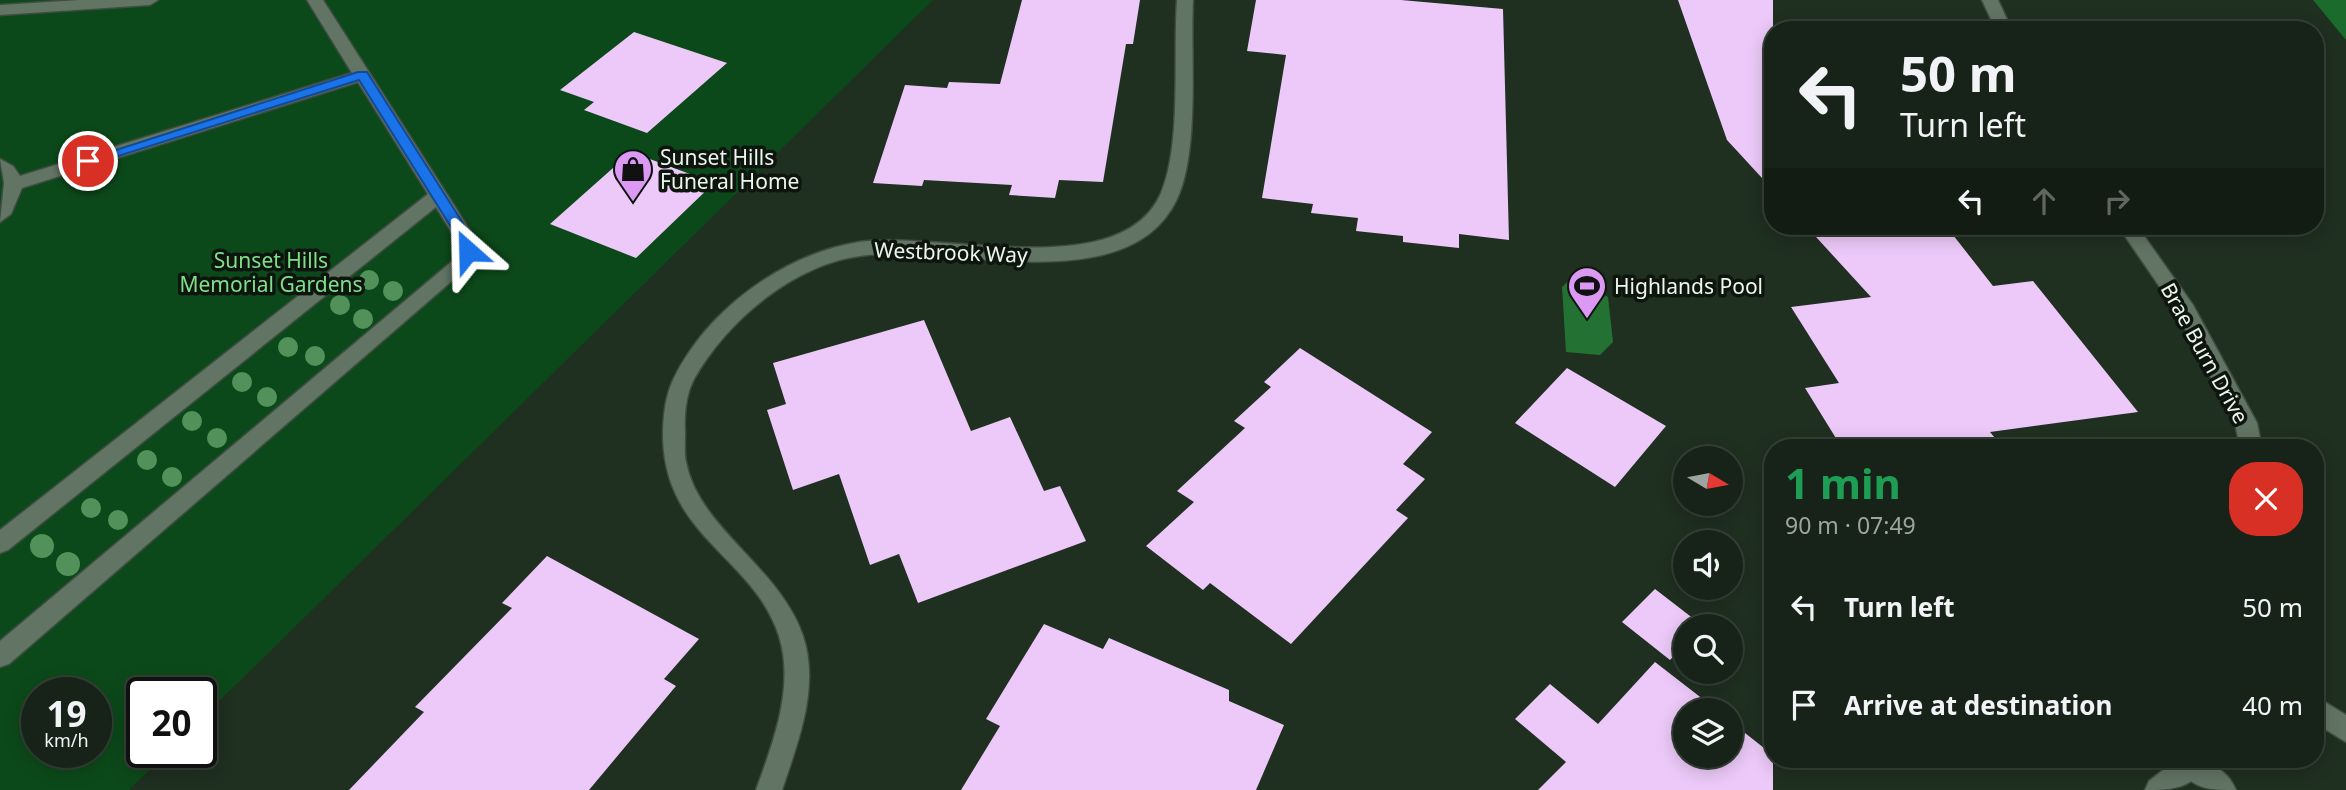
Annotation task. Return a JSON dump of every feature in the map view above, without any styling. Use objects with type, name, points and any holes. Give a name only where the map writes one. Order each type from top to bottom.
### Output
[{"type":"street","points":[[0,10],[150,0]]},
{"type":"street","points":[[0,656],[465,261],[468,243],[315,0]]},
{"type":"street","name":"Westbrook Way","points":[[769,790],[794,705],[797,668],[790,634],[776,605],[692,510],[678,472],[672,439],[676,405],[684,377],[730,316],[789,274],[824,259],[857,249],[886,246],[1047,256],[1076,253],[1111,244],[1136,233],[1160,212],[1175,179],[1185,0]]},
{"type":"street","points":[[1990,0],[2000,21]]},
{"type":"street","points":[[14,184],[362,75]]},
{"type":"street","points":[[0,165],[8,170],[14,184],[11,201],[0,216]]},
{"type":"street","points":[[0,543],[438,196]]},
{"type":"street","name":"Brae Burn Drive","points":[[2133,235],[2183,305],[2246,423],[2249,439]]},
{"type":"street","points":[[2324,714],[2346,730]]},
{"type":"street","points":[[2158,790],[2186,768]]},
{"type":"street","points":[[2199,768],[2223,790]]},
{"type":"green space","name":"Sunset Hills Memorial Gardens","points":[[0,0],[933,0],[217,703],[217,677],[126,677],[126,768],[152,768],[129,790],[0,790]]},
{"type":"shaded area","points":[[2313,0],[2346,0],[2346,40]]},
{"type":"shaded area","name":"Highlands Pool","points":[[1573,277],[1608,297],[1613,342],[1600,355],[1566,352],[1562,287]]},
{"type":"building","points":[[1022,0],[1140,0],[1133,44],[1126,44],[1103,182],[1059,180],[1055,198],[1009,195],[1012,185],[924,180],[922,186],[873,183],[905,85],[947,88],[949,82],[1000,84]]},
{"type":"building","points":[[1256,0],[1401,0],[1503,9],[1509,240],[1459,234],[1459,248],[1403,242],[1403,236],[1356,231],[1358,218],[1311,213],[1313,204],[1262,198],[1286,55],[1247,51]]},
{"type":"building","points":[[1678,0],[1773,0],[1773,21],[1764,21],[1764,180],[1727,140]]},
{"type":"building","points":[[634,32],[727,63],[647,133],[584,110],[594,102],[560,90]]},
{"type":"building","name":"Sunset Hills Funeral Home","points":[[631,152],[714,183],[636,258],[550,224]]},
{"type":"building","points":[[1814,235],[1953,235],[1993,286],[2033,281],[2138,412],[1990,432],[1995,438],[1988,439],[1836,439],[1805,388],[1839,383],[1791,307],[1871,297]]},
{"type":"building","points":[[924,320],[971,431],[1010,417],[1044,491],[1060,486],[1086,541],[918,603],[899,554],[870,565],[839,474],[793,490],[767,410],[786,404],[773,363]]},
{"type":"building","points":[[1300,348],[1432,432],[1403,464],[1425,479],[1396,510],[1408,518],[1291,644],[1210,583],[1203,590],[1146,546],[1194,502],[1177,491],[1245,428],[1234,421],[1271,387],[1264,382]]},
{"type":"building","points":[[1567,368],[1666,426],[1615,487],[1515,423]]},
{"type":"building","points":[[547,556],[699,639],[664,679],[676,686],[589,790],[349,790],[424,712],[415,707],[512,608],[502,603]]},
{"type":"building","points":[[1655,589],[1687,614],[1673,614],[1673,657],[1670,660],[1622,622]]},
{"type":"building","points":[[1044,624],[1103,649],[1109,638],[1229,690],[1229,701],[1284,725],[1256,790],[961,790],[1000,726],[986,719]]},
{"type":"building","points":[[1655,662],[1673,676],[1673,684],[1683,684],[1702,698],[1673,698],[1673,768],[1743,768],[1743,731],[1764,748],[1764,768],[1773,768],[1773,790],[1538,790],[1566,762],[1515,719],[1550,684],[1598,724]]},
{"type":"place","name":"Sunset Hills Funeral Home","points":[[633,203]]},
{"type":"place","name":"Highlands Pool","points":[[1587,320]]},
{"type":"route","points":[[88,161],[362,75],[468,243],[468,251]]}]
